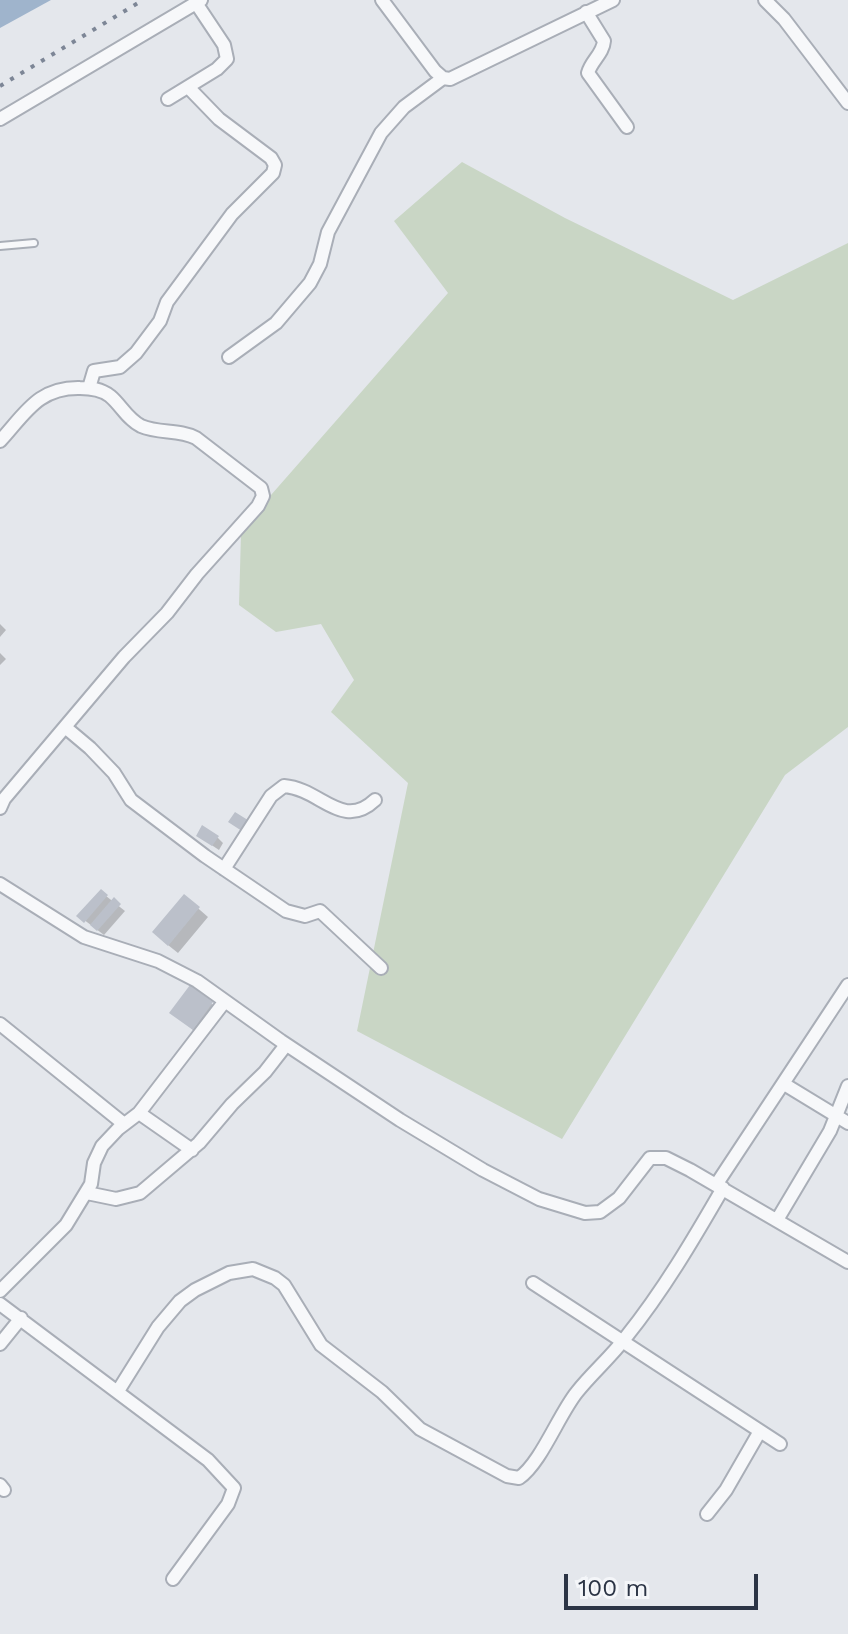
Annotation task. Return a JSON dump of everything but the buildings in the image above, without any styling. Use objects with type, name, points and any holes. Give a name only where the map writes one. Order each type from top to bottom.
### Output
[{"type":"street","points":[[382,0],[443,78],[450,79],[613,0]]},
{"type":"street","points":[[765,0],[848,103]]},
{"type":"street","points":[[776,10],[786,0]]},
{"type":"street","points":[[0,119],[198,2],[224,45],[227,59],[168,99]]},
{"type":"street","points":[[586,12],[604,41],[588,73],[627,127]]},
{"type":"street","points":[[229,357],[276,323],[310,283],[320,264],[333,222],[386,126],[404,107],[443,78]]},
{"type":"street","points":[[89,388],[94,371],[120,367],[136,353],[160,321],[167,302],[232,214],[273,173],[275,165],[266,153],[219,119],[188,87]]},
{"type":"street","points":[[0,441],[22,415],[50,392],[89,388],[111,396],[133,421],[143,427],[196,438],[261,488],[263,496],[258,506],[197,574],[167,613],[124,657],[4,799],[0,808]]},
{"type":"street","points":[[65,727],[90,748],[138,806],[286,911],[305,916],[320,911],[381,968]]},
{"type":"street","points":[[224,869],[271,796],[284,786],[294,787],[353,813],[363,811],[375,800]]},
{"type":"street","points":[[0,884],[84,937],[158,961],[197,981],[286,1045],[483,1170],[558,1206],[585,1213],[600,1212],[610,1207],[641,1167],[656,1156],[677,1162],[848,1262]]},
{"type":"street","points":[[118,1391],[158,1327],[180,1301],[229,1273],[253,1269],[284,1285],[321,1345],[382,1392],[420,1429],[507,1476],[519,1478],[532,1465],[577,1392],[623,1342],[684,1254],[720,1187],[848,985]]},
{"type":"street","points":[[0,1291],[56,1236],[87,1193],[102,1146],[139,1113],[225,1001]]},
{"type":"street","points":[[0,1024],[124,1124]]},
{"type":"street","points":[[87,1193],[116,1199],[135,1197],[192,1150],[286,1045]]},
{"type":"street","points":[[784,1084],[842,1120]]},
{"type":"street","points":[[777,1220],[842,1120],[848,1086]]},
{"type":"street","points":[[139,1113],[192,1150]]},
{"type":"street","points":[[533,1283],[780,1444]]},
{"type":"street","points":[[0,1304],[208,1460],[234,1488],[228,1504],[173,1579]]},
{"type":"street","points":[[0,1344],[21,1318]]},
{"type":"street","points":[[707,1514],[726,1490],[760,1431]]},
{"type":"lane","points":[[0,246],[34,243]]},
{"type":"green space","points":[[462,162],[565,218],[733,300],[848,243],[848,727],[785,775],[562,1139],[357,1031],[408,783],[331,712],[354,680],[321,624],[276,632],[239,605],[241,534],[264,503],[448,293],[394,221]]},
{"type":"water","points":[[0,0],[51,0],[0,28]]},
{"type":"railway","points":[[0,86],[143,0]]}]
